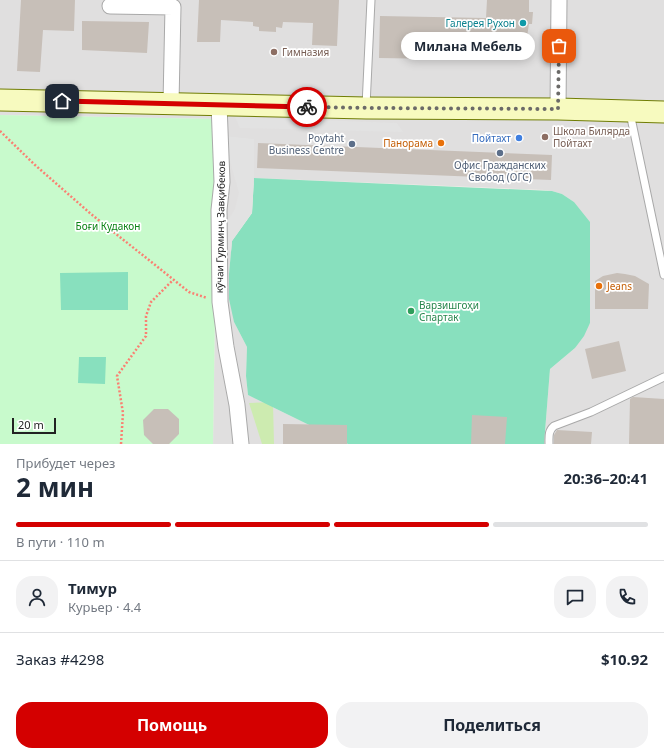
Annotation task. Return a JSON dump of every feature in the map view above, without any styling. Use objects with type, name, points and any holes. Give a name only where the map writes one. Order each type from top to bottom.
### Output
[{"type":"main road","points":[[0,100],[366,108],[558,109],[664,112]]},
{"type":"street","points":[[558,109],[559,0]]},
{"type":"street","points":[[110,6],[173,7],[171,103]]},
{"type":"street","name":"кӯчаи Гурминҷ Завқибеков","points":[[219,104],[222,182],[219,210],[220,302],[226,347],[237,405],[241,444]]},
{"type":"lane","points":[[366,108],[370,0]]},
{"type":"lane","points":[[630,111],[664,275]]},
{"type":"lane","points":[[549,444],[549,432],[554,426],[591,412],[664,377]]},
{"type":"path","points":[[0,131],[35,165],[91,214],[188,292],[220,302]]},
{"type":"path","points":[[121,444],[123,413],[117,376],[146,336],[146,316],[151,302],[173,280]]},
{"type":"shaded area","points":[[0,0],[664,0],[664,444],[544,444],[550,369],[575,348],[590,323],[589,277],[574,202],[562,194],[545,190],[255,178],[238,232],[232,241],[229,275],[234,322],[247,347],[246,376],[248,395],[348,444],[213,444],[218,119],[0,115]]},
{"type":"shaded area","points":[[235,117],[397,123],[403,132],[240,128]]},
{"type":"shaded area","points":[[223,136],[254,139],[252,213],[232,241],[231,252],[219,235],[235,209],[239,193]]},
{"type":"green space","name":"Боғи Кудакон","points":[[0,115],[218,119],[213,444],[0,444]]},
{"type":"green space","name":"Варзишгоҳи Спартак","points":[[254,178],[552,191],[562,194],[574,202],[590,222],[590,323],[584,336],[575,348],[550,369],[544,444],[348,444],[248,395],[246,376],[247,347],[234,322],[229,299],[229,274],[232,241],[252,213]]},
{"type":"green space","points":[[128,272],[128,310],[61,310],[60,273]]},
{"type":"green space","points":[[79,357],[106,357],[105,384],[78,383]]},
{"type":"green space","points":[[273,402],[274,444],[262,444],[249,403]]},
{"type":"building","points":[[21,0],[75,0],[74,31],[43,30],[40,72],[17,71]]},
{"type":"building","points":[[199,0],[339,0],[337,46],[312,45],[313,23],[283,22],[282,28],[276,27],[276,32],[259,31],[259,27],[253,26],[253,22],[221,20],[220,42],[197,42]]},
{"type":"building","points":[[487,0],[529,0],[529,12],[533,12],[532,24],[529,24],[526,43],[504,60],[379,58],[380,16],[486,18]]},
{"type":"building","points":[[82,21],[149,22],[147,53],[82,50]]},
{"type":"building","points":[[258,143],[552,155],[551,180],[257,168]]},
{"type":"building","points":[[617,273],[635,276],[649,284],[648,309],[595,309],[595,281],[603,276]]},
{"type":"building","points":[[619,341],[626,371],[592,379],[585,349]]},
{"type":"building","points":[[633,397],[664,399],[664,444],[629,444],[630,399]]},
{"type":"building","points":[[154,409],[168,409],[179,419],[179,434],[169,444],[153,444],[144,435],[143,420]]},
{"type":"building","points":[[472,415],[507,417],[505,444],[471,444]]},
{"type":"building","points":[[283,424],[347,425],[347,444],[283,444]]},
{"type":"building","points":[[557,430],[592,432],[591,444],[554,444],[554,435]]},
{"type":"way so far","points":[[307,107],[558,109],[559,46]]},
{"type":"place","name":"Галерея Рухон","points":[[523,23]]},
{"type":"place","name":"Милана Мебель","points":[[559,46]]},
{"type":"place","name":"Гимназия","points":[[274,52]]},
{"type":"place","name":"Школа Билярда Пойтахт","points":[[545,137]]},
{"type":"place","name":"Пойтахт","points":[[519,138]]},
{"type":"place","name":"Панорама","points":[[441,143]]},
{"type":"place","name":"Poytaht Business Centre","points":[[352,144]]},
{"type":"place","name":"Офис Гражданских Свобод (ОГС)","points":[[500,153]]},
{"type":"place","name":"Jeans","points":[[599,286]]},
{"type":"place","name":"Варзишгоҳи Спартак","points":[[411,311]]},
{"type":"route","points":[[62,101],[307,107]]}]
